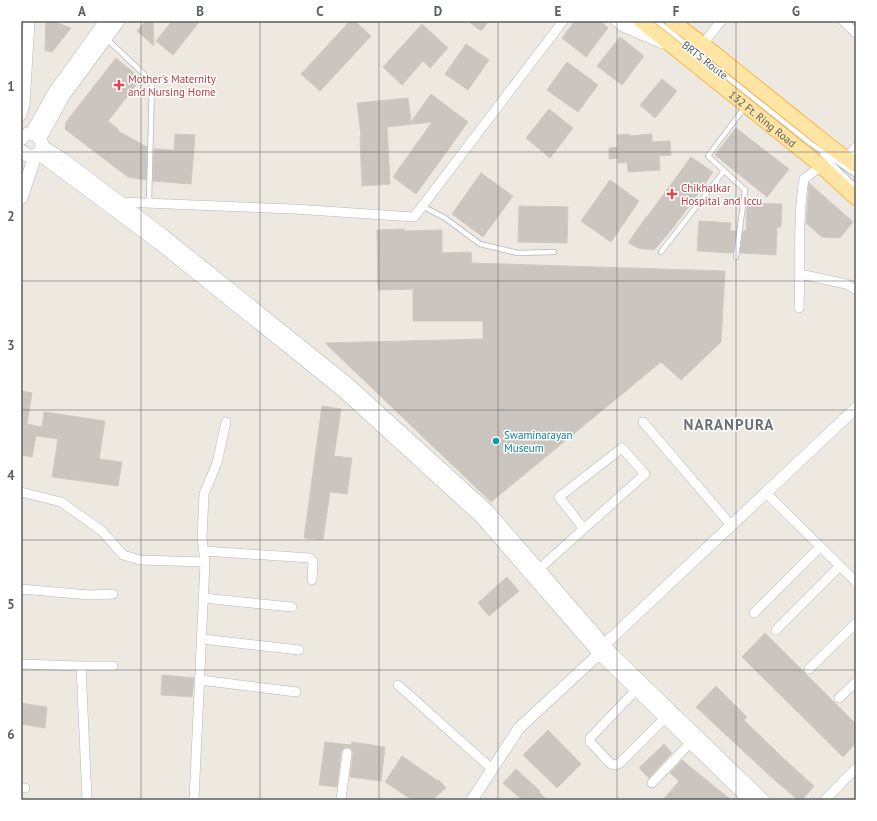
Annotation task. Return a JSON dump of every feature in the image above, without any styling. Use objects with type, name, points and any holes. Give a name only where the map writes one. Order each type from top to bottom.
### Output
[{"type":"main road","points":[[21,151],[28,156],[32,141],[55,92],[106,21]]},
{"type":"main road","points":[[21,198],[32,141],[118,21]]},
{"type":"main road","points":[[618,21],[623,25],[660,33]]},
{"type":"main road","name":"132 Ft. Ring Road","points":[[641,21],[660,33],[746,106],[821,166],[856,198]]},
{"type":"main road","name":"132 Ft. Ring Road","points":[[677,23],[851,161]]},
{"type":"street","points":[[21,115],[24,105],[29,21]]},
{"type":"street","points":[[120,202],[150,202],[414,216],[563,21]]},
{"type":"street","points":[[703,44],[721,21]]},
{"type":"street","points":[[843,21],[856,33]]},
{"type":"street","points":[[32,141],[65,160],[165,236],[348,383],[488,510],[605,644],[764,800]]},
{"type":"street","points":[[32,141],[342,391],[481,518],[599,654],[749,800]]},
{"type":"street","points":[[851,161],[856,147]]},
{"type":"street","points":[[799,308],[800,202],[804,179],[821,166]]},
{"type":"street","points":[[800,274],[846,284],[856,290]]},
{"type":"street","points":[[472,800],[519,728],[599,654],[605,644],[856,408]]},
{"type":"street","points":[[194,800],[204,598],[205,562],[202,538],[204,494],[218,463],[226,422]]},
{"type":"street","points":[[643,422],[731,525]]},
{"type":"street","points":[[539,569],[584,529],[645,474],[622,448],[559,497],[584,529]]},
{"type":"street","points":[[21,492],[61,502],[102,532],[123,555],[140,560],[205,562]]},
{"type":"street","points":[[766,493],[840,566],[854,576]]},
{"type":"street","points":[[754,613],[820,547]]},
{"type":"street","points":[[204,551],[310,558],[313,562],[312,580]]},
{"type":"street","points":[[776,630],[840,566]]},
{"type":"street","points":[[21,589],[89,595],[113,594]]},
{"type":"street","points":[[204,598],[292,607]]},
{"type":"street","points":[[809,669],[856,623]]},
{"type":"street","points":[[202,639],[299,650]]},
{"type":"street","points":[[21,664],[113,666]]},
{"type":"street","points":[[81,666],[87,800]]},
{"type":"street","points":[[200,680],[296,692]]},
{"type":"street","points":[[839,698],[856,682]]},
{"type":"street","points":[[398,685],[492,769]]},
{"type":"street","points":[[636,690],[590,738],[590,742],[611,764],[615,765],[620,763],[665,718]]},
{"type":"street","points":[[652,783],[690,743]]},
{"type":"street","points":[[341,800],[347,754]]},
{"type":"street","points":[[825,800],[856,768]]},
{"type":"lane","name":"BRTS Route","points":[[660,33],[856,175]]},
{"type":"lane","points":[[106,38],[152,82],[150,202]]},
{"type":"lane","points":[[736,257],[745,190],[708,156],[746,106]]},
{"type":"lane","name":"BRTS Route","points":[[810,143],[856,187]]},
{"type":"lane","points":[[661,252],[724,171]]},
{"type":"lane","points":[[422,206],[445,218],[480,244],[518,253],[554,252]]},
{"type":"building","points":[[46,21],[52,21],[71,28],[52,52],[45,50]]},
{"type":"building","points":[[146,21],[153,21],[154,46],[137,31]]},
{"type":"building","points":[[172,21],[200,21],[173,55],[156,41]]},
{"type":"building","points":[[350,21],[355,21],[371,36],[320,91],[301,74]]},
{"type":"building","points":[[468,21],[489,21],[481,31]]},
{"type":"building","points":[[575,21],[600,21],[608,28],[586,57],[562,38]]},
{"type":"building","points":[[422,24],[448,48],[430,68],[423,61],[402,85],[383,67]]},
{"type":"building","points":[[620,37],[644,56],[622,85],[597,66]]},
{"type":"building","points":[[466,44],[489,60],[468,90],[445,74]]},
{"type":"building","points":[[116,58],[141,79],[108,121],[119,130],[118,131],[147,147],[146,180],[128,177],[65,129],[66,122]]},
{"type":"building","points":[[567,62],[598,85],[578,112],[547,90]]},
{"type":"building","points":[[662,79],[677,91],[655,118],[640,105]]},
{"type":"building","points":[[431,94],[468,122],[416,194],[393,177],[432,122],[387,127],[390,184],[362,186],[361,136],[357,103],[408,98],[411,122]]},
{"type":"building","points":[[549,109],[573,128],[550,158],[526,138]]},
{"type":"building","points":[[736,128],[789,169],[767,197],[715,155]]},
{"type":"building","points":[[175,134],[195,135],[191,184],[153,181],[154,149],[174,150]]},
{"type":"building","points":[[629,134],[629,136],[652,134],[652,142],[670,141],[671,155],[659,156],[660,170],[628,172],[627,162],[618,163],[618,158],[609,159],[609,148],[618,147],[617,135]]},
{"type":"building","points":[[691,157],[713,172],[695,198],[654,250],[638,248],[628,243],[646,217]]},
{"type":"building","points":[[481,173],[513,196],[483,237],[452,214]]},
{"type":"building","points":[[610,180],[639,201],[611,242],[581,221]]},
{"type":"building","points":[[809,183],[853,222],[840,238],[822,237],[806,223]]},
{"type":"building","points":[[747,203],[782,204],[781,227],[777,227],[776,255],[740,253],[743,231],[746,231]]},
{"type":"building","points":[[519,206],[568,207],[567,243],[518,242]]},
{"type":"building","points":[[699,221],[731,223],[730,231],[736,231],[733,253],[697,251]]},
{"type":"building","name":"Swaminarayan Museum","points":[[404,229],[404,231],[442,230],[442,253],[471,252],[472,263],[725,271],[721,342],[681,380],[661,362],[491,502],[325,343],[483,339],[483,321],[413,321],[413,289],[378,290],[377,230]]},
{"type":"building","points":[[21,391],[32,393],[27,424],[42,427],[44,412],[105,421],[99,459],[122,462],[118,486],[52,477],[58,439],[36,436],[32,457],[21,455]]},
{"type":"building","points":[[322,406],[341,409],[334,456],[352,458],[347,494],[330,492],[323,540],[304,538]]},
{"type":"building","points":[[507,577],[519,591],[489,616],[478,603]]},
{"type":"building","points":[[765,633],[856,724],[856,743],[843,757],[742,657]]},
{"type":"building","points":[[162,675],[194,678],[192,697],[161,695]]},
{"type":"building","points":[[716,686],[747,717],[744,720],[814,786],[802,800],[798,800],[769,775],[696,707]]},
{"type":"building","points":[[21,703],[47,707],[45,728],[21,724]]},
{"type":"building","points":[[548,730],[581,764],[557,788],[523,755]]},
{"type":"building","points":[[325,742],[351,745],[352,742],[385,747],[381,781],[350,777],[353,753],[351,748],[347,747],[341,752],[337,787],[319,785]]},
{"type":"building","points":[[664,744],[672,753],[649,778],[639,768]]},
{"type":"building","points":[[402,756],[438,781],[439,780],[446,788],[432,800],[412,800],[385,782]]},
{"type":"building","points":[[682,760],[731,800],[663,800],[679,781],[670,773]]},
{"type":"building","points":[[516,769],[540,791],[539,792],[547,800],[522,800],[503,783]]},
{"type":"place","name":"Mother's Maternity and Nursing Home","points":[[119,85]]},
{"type":"place","name":"Chikhalkar Hospital and Iccu","points":[[672,194]]},
{"type":"place","name":"Swaminarayan Museum","points":[[496,441]]},
{"type":"district","name":"NARANPURA","points":[[729,425]]}]
